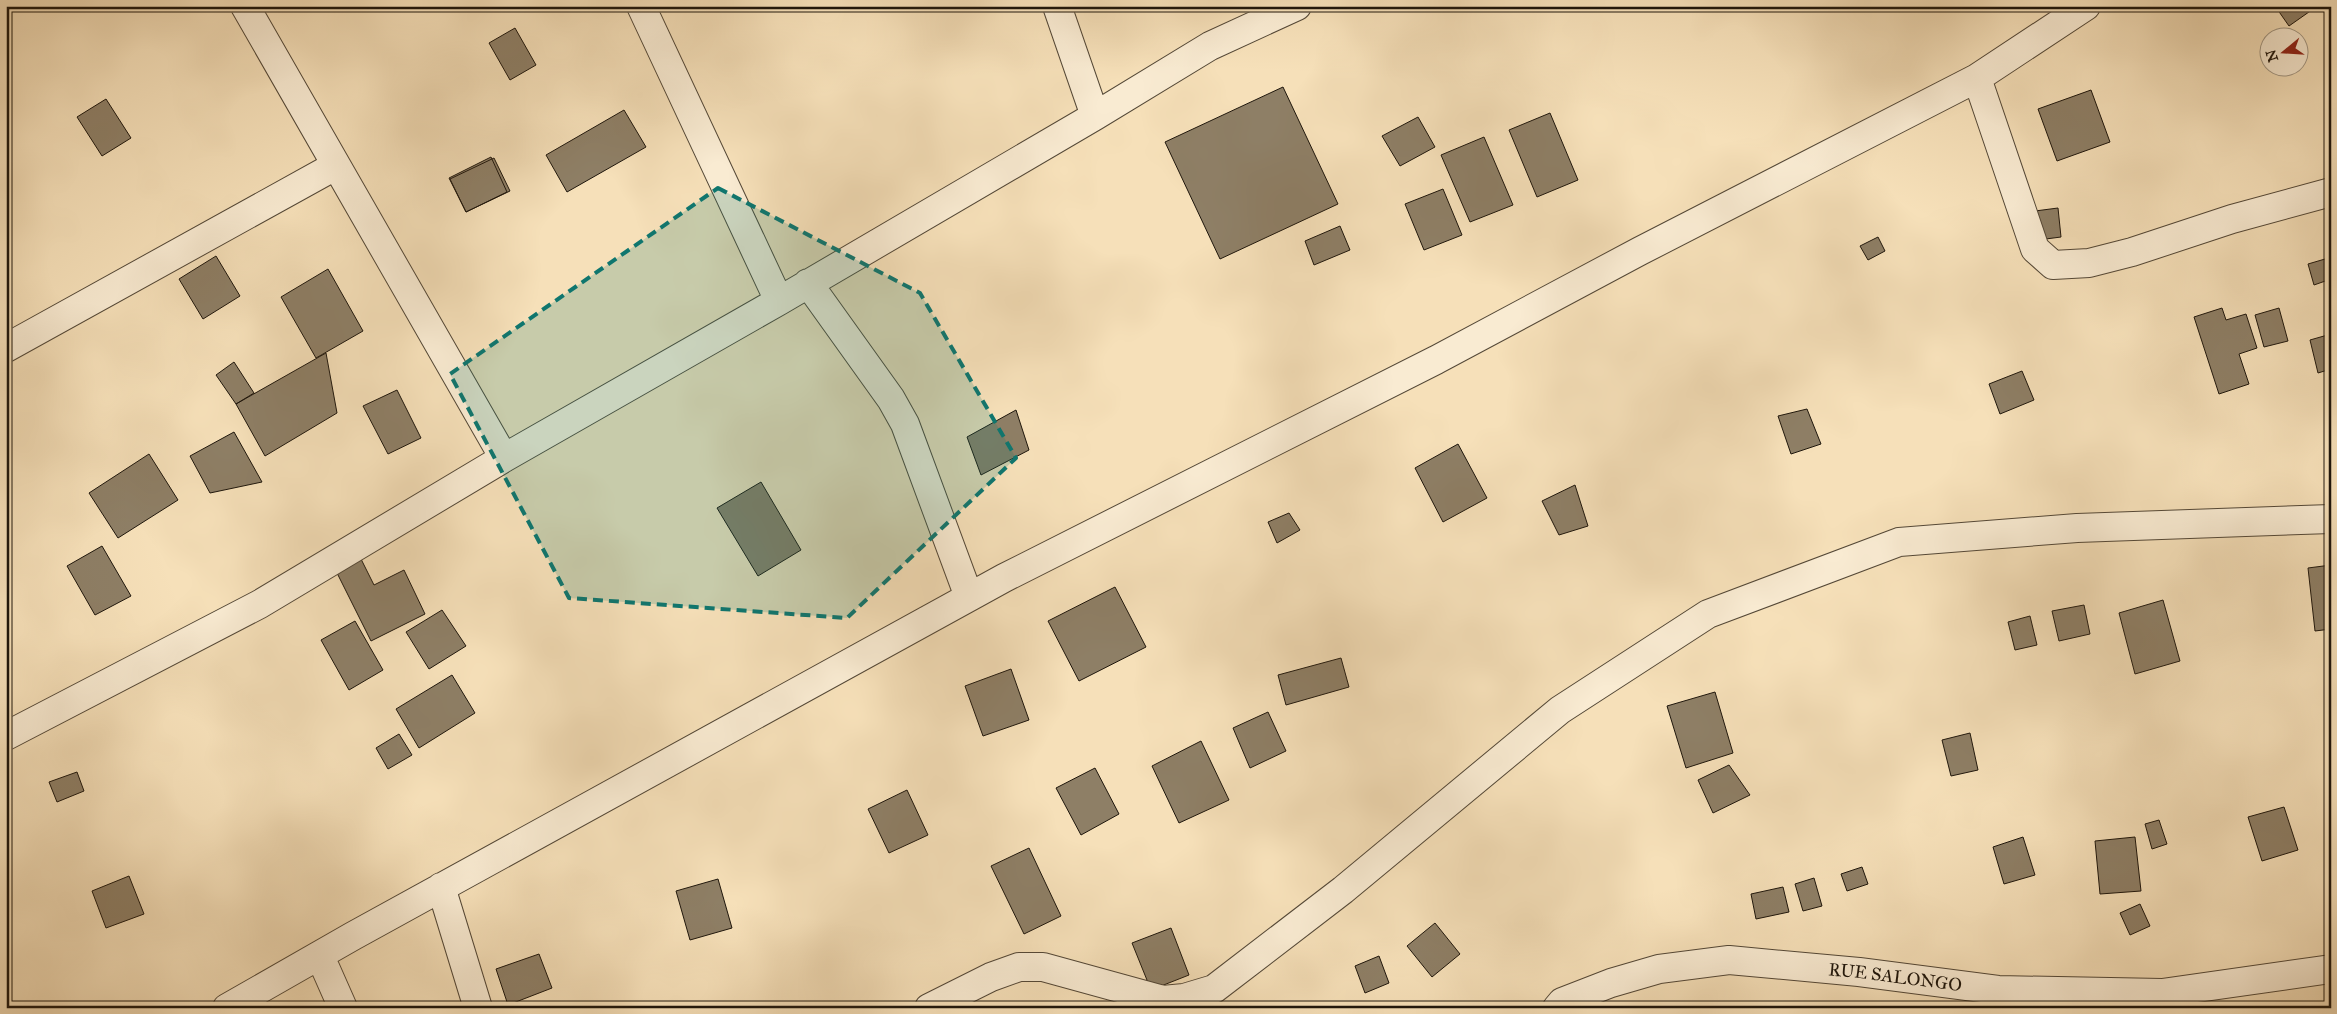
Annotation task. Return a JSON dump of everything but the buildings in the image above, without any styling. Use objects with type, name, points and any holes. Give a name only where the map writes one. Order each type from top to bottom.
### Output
[{"type":"street","points":[[245,6],[504,458]]},
{"type":"street","points":[[641,6],[779,301]]},
{"type":"street","points":[[1057,6],[1095,116]]},
{"type":"street","points":[[6,736],[260,604],[504,458],[779,301],[1095,116],[1210,46],[1297,6]]},
{"type":"street","points":[[227,1008],[441,887],[969,597],[1436,360],[1657,242],[1977,78],[2071,10]]},
{"type":"street","points":[[1977,78],[2035,249],[2053,265],[2089,263],[2132,252],[2232,219],[2331,192]]},
{"type":"street","points":[[6,348],[335,166]]},
{"type":"street","points":[[808,283],[891,399],[905,424],[969,597]]},
{"type":"street","points":[[929,1008],[991,977],[1019,968],[1043,967],[1162,1000],[1184,998],[1214,989],[1343,890],[1560,710],[1708,614],[1899,542],[2077,528],[2331,519]]},
{"type":"street","points":[[441,887],[478,1008]]},
{"type":"street","points":[[320,956],[343,1008]]},
{"type":"street","name":"RUE SALONGO","points":[[1556,1008],[1562,1002],[1611,983],[1659,969],[1729,960],[1859,972],[1998,990],[2152,993],[2331,969]]},
{"type":"highlighted area","points":[[718,188],[920,293],[1016,458],[847,618],[569,598],[450,374]]}]
